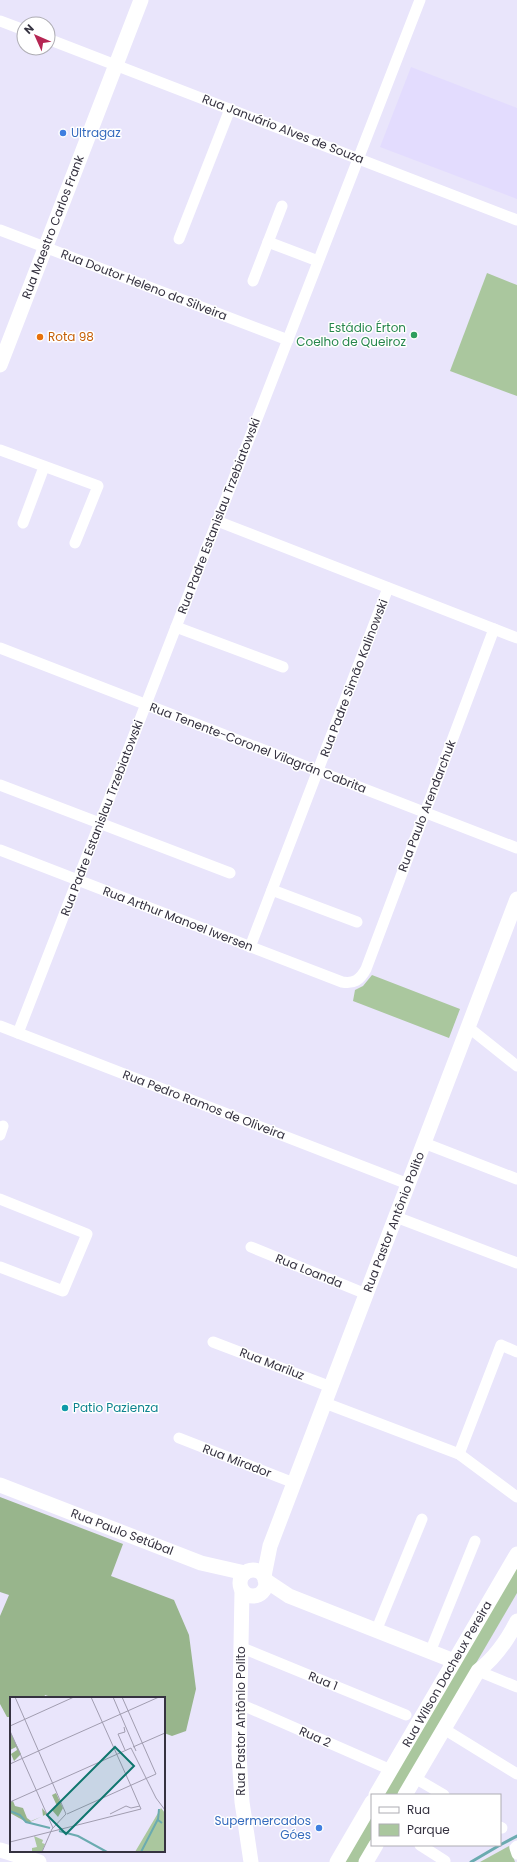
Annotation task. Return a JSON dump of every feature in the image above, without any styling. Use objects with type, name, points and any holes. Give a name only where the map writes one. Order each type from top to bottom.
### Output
[{"type":"main road","name":"Rua Maestro Carlos Frank","points":[[0,365],[141,0]]},
{"type":"main road","name":"Rua Pastor Antônio Polito","points":[[242,1626],[253,1603],[258,1581],[270,1546],[517,899]]},
{"type":"main road","name":"Rua Paulo Setúbal","points":[[0,1485],[201,1563],[258,1581],[289,1596],[454,1661]]},
{"type":"main road","name":"Rua Wilson Dacheux Pereira","points":[[377,1794],[517,1554]]},
{"type":"main road","name":"Rua Pastor Antônio Polito","points":[[251,1862],[240,1786],[240,1647],[242,1626],[242,1591],[240,1580],[258,1581]]},
{"type":"main road","name":"Rua Wilson Dacheux Pereira","points":[[406,1794],[478,1671],[495,1657],[517,1620]]},
{"type":"main road","points":[[337,1862],[371,1804]]},
{"type":"main road","points":[[366,1862],[375,1846]]},
{"type":"main road","points":[[0,1850],[37,1862]]},
{"type":"street","name":"Rua Padre Estanislau Trzebiatowski","points":[[18,1033],[420,0]]},
{"type":"street","points":[[0,21],[16,27]]},
{"type":"street","name":"Rua Januário Alves de Souza","points":[[56,42],[517,220]]},
{"type":"street","points":[[178,239],[230,109]]},
{"type":"street","points":[[253,281],[282,206]]},
{"type":"street","name":"Rua Doutor Heleno da Silveira","points":[[0,230],[288,340]]},
{"type":"street","points":[[268,242],[318,261]]},
{"type":"street","points":[[0,450],[98,486],[75,543]]},
{"type":"street","points":[[23,523],[44,467]]},
{"type":"street","points":[[217,521],[517,638]]},
{"type":"street","name":"Rua Padre Simão Kalinowski","points":[[250,947],[388,588]]},
{"type":"street","points":[[176,627],[283,666]]},
{"type":"street","name":"Rua Paulo Arendarchuk","points":[[357,981],[366,969],[494,629]]},
{"type":"street","name":"Rua Tenente-Coronel Vilagrán Cabrita","points":[[0,648],[517,848]]},
{"type":"street","points":[[0,785],[230,873]]},
{"type":"street","name":"Rua Arthur Manoel Iwersen","points":[[0,850],[342,982],[350,983],[357,981]]},
{"type":"street","points":[[272,890],[357,922]]},
{"type":"street","name":"Rua Pedro Ramos de Oliveira","points":[[0,1026],[408,1184]]},
{"type":"street","points":[[468,1027],[517,1066]]},
{"type":"street","points":[[424,1143],[517,1179]]},
{"type":"street","points":[[0,1199],[87,1234],[63,1291],[0,1267]]},
{"type":"street","points":[[396,1217],[517,1263]]},
{"type":"street","name":"Rua Loanda","points":[[251,1247],[366,1294]]},
{"type":"street","name":"Rua Mariluz","points":[[213,1342],[331,1387]]},
{"type":"street","points":[[459,1454],[501,1346],[517,1352]]},
{"type":"street","points":[[325,1403],[459,1454],[517,1497]]},
{"type":"street","name":"Rua Mirador","points":[[179,1438],[294,1483]]},
{"type":"street","points":[[376,1631],[422,1519]]},
{"type":"street","points":[[430,1652],[475,1541]]},
{"type":"street","name":"Rua 1","points":[[240,1647],[406,1715]]},
{"type":"street","points":[[478,1671],[517,1687]]},
{"type":"street","name":"Rua 2","points":[[240,1704],[390,1770]]},
{"type":"street","points":[[444,1729],[517,1774]]},
{"type":"street","points":[[415,1778],[442,1794]]},
{"type":"street","points":[[422,1846],[445,1861]]},
{"type":"shaded area","points":[[411,67],[517,108],[517,199],[380,147]]},
{"type":"green space","points":[[487,273],[517,285],[517,396],[450,371]]},
{"type":"green space","points":[[372,975],[460,1009],[449,1038],[353,1001],[355,990],[363,986]]},
{"type":"green space","points":[[0,1497],[123,1544],[111,1576],[174,1600],[189,1635],[196,1689],[186,1731],[172,1736],[165,1733],[165,1697],[51,1697],[45,1695],[44,1697],[10,1697],[10,1717],[7,1717],[0,1704],[0,1616],[9,1595],[0,1592]]},
{"type":"green space","points":[[517,1566],[517,1593],[400,1794],[383,1794]]},
{"type":"green space","points":[[371,1814],[371,1843],[360,1862],[342,1862]]},
{"type":"green space","points":[[509,1846],[515,1862],[480,1862]]},
{"type":"waterway","points":[[501,1844],[517,1836]]},
{"type":"waterway","points":[[471,1862],[498,1846]]},
{"type":"place","name":"Ultragaz","points":[[63,133]]},
{"type":"place","name":"Estádio Érton Coelho de Queiroz","points":[[414,335]]},
{"type":"place","name":"Rota 98","points":[[40,337]]},
{"type":"place","name":"Patio Pazienza","points":[[65,1408]]},
{"type":"place","name":"Supermercados Góes","points":[[319,1828]]}]
